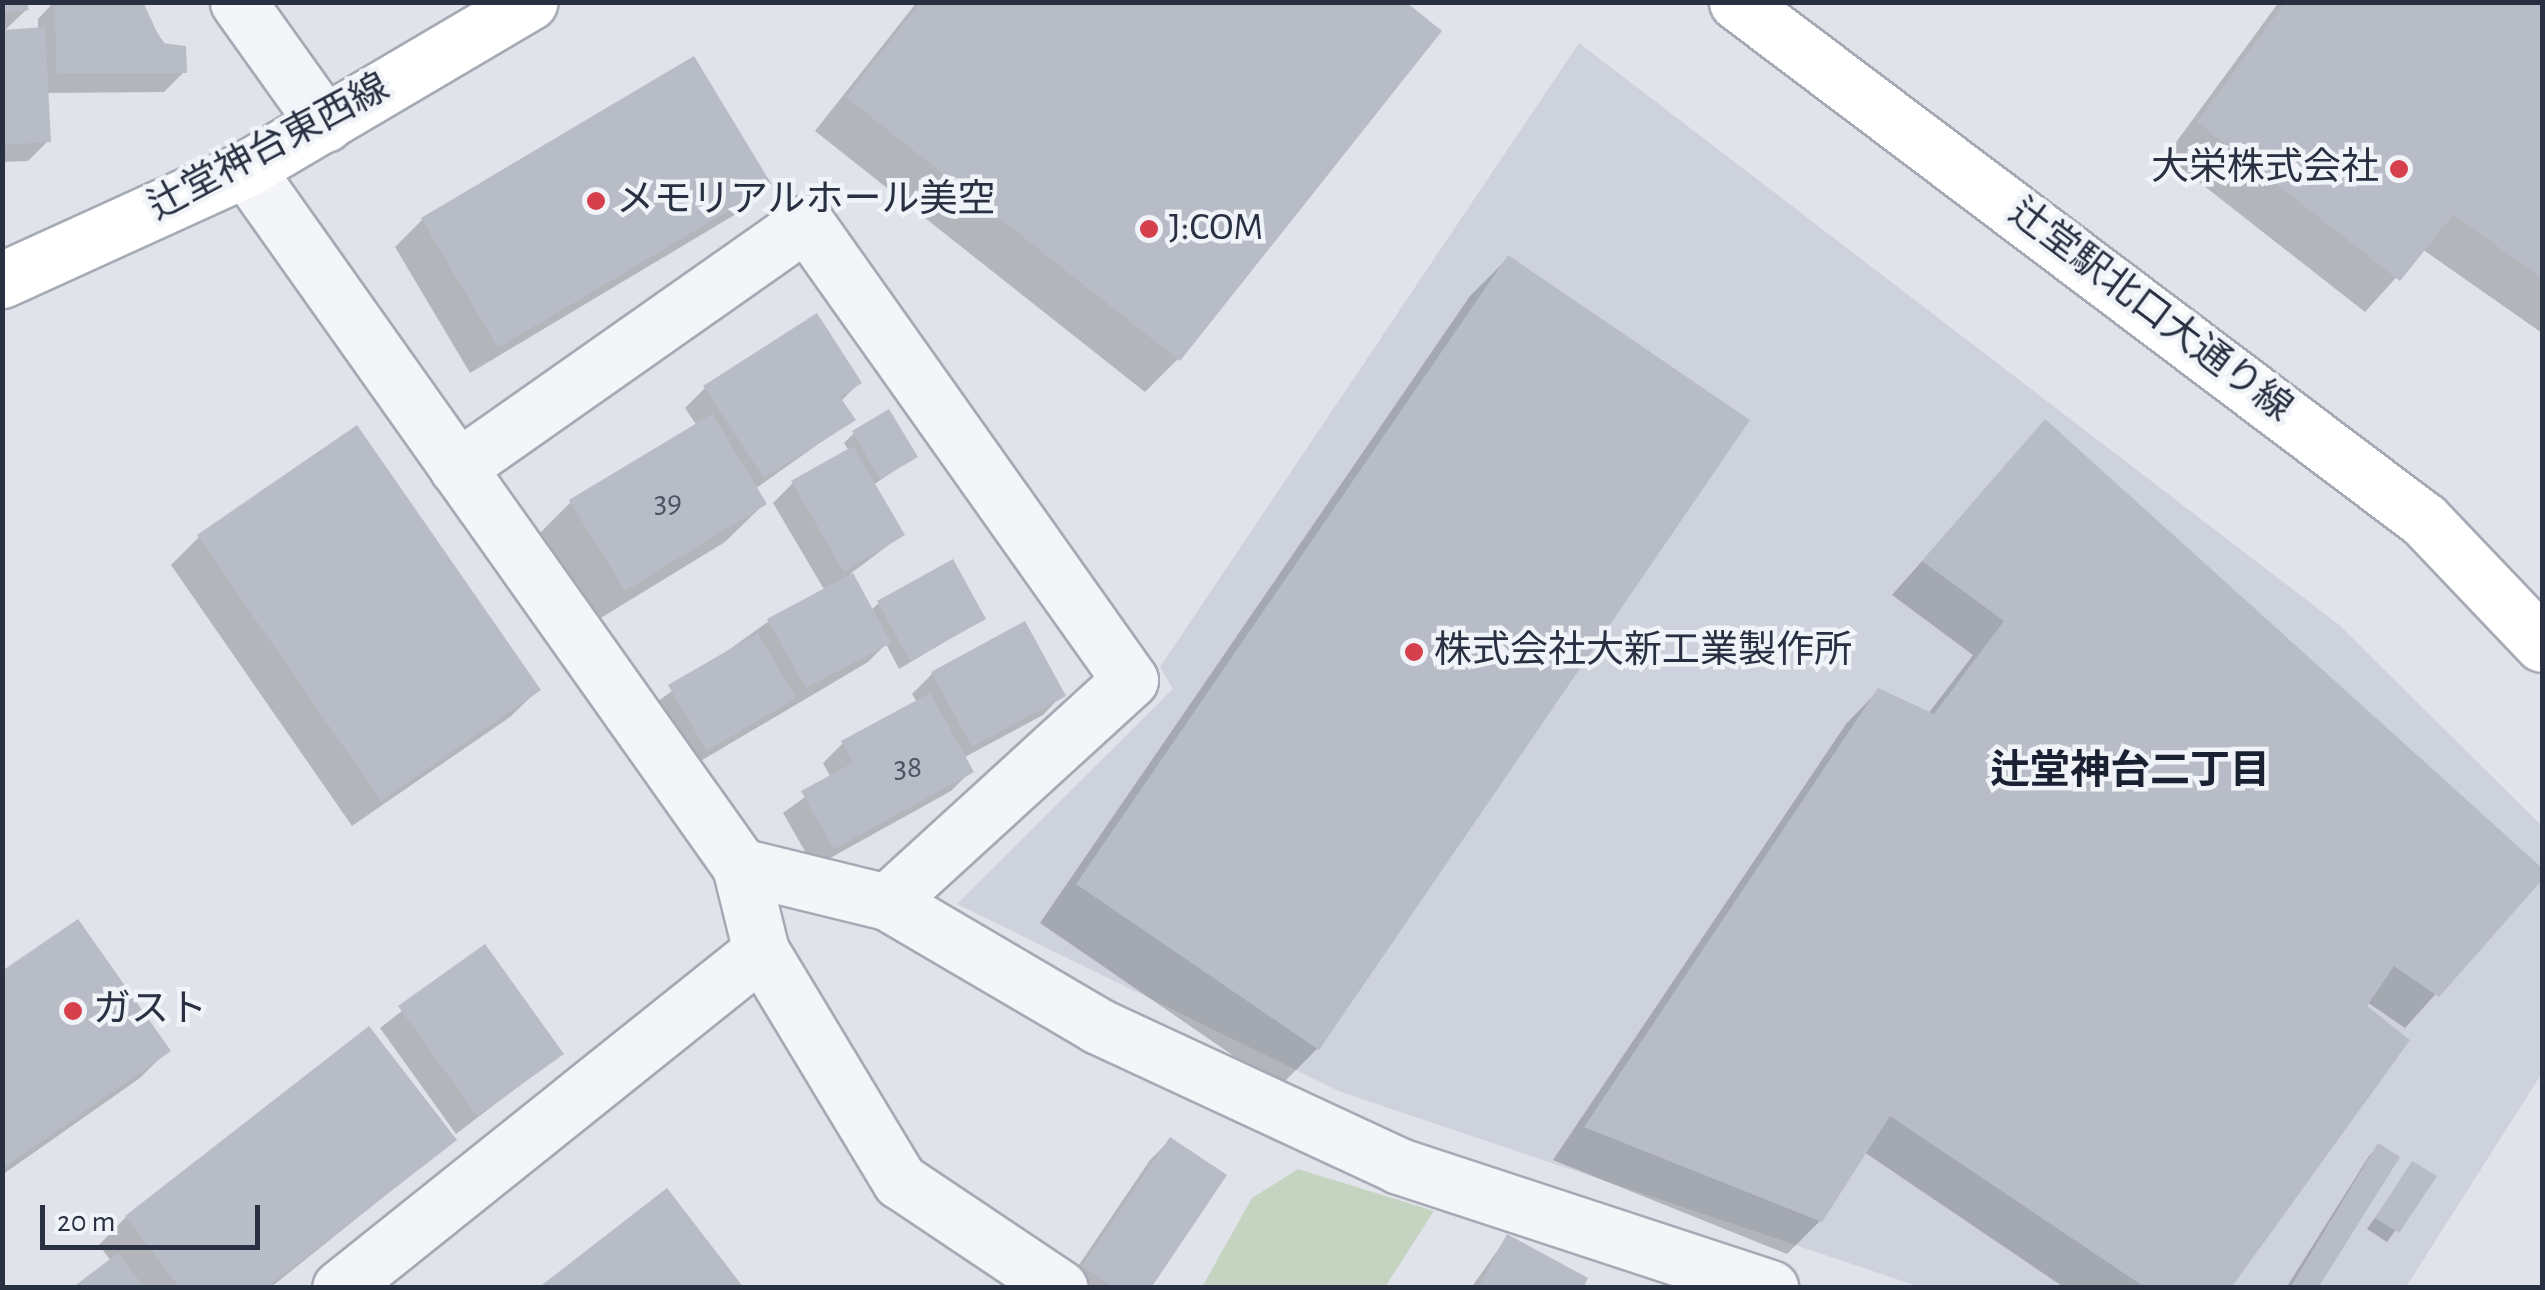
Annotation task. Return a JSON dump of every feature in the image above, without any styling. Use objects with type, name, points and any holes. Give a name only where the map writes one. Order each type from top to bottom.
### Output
[{"type":"street","points":[[238,2],[325,124]]},
{"type":"street","name":"辻堂神台東西線","points":[[2,280],[246,169],[529,2]]},
{"type":"street","name":"辻堂駅北口大通り線","points":[[1737,2],[2424,520],[2542,644]]},
{"type":"street","points":[[246,169],[740,866],[761,952],[900,1181],[1060,1288]]},
{"type":"street","points":[[457,468],[806,223],[1130,680],[886,902]]},
{"type":"street","points":[[740,866],[886,902],[1098,1026],[1399,1166],[1770,1288]]},
{"type":"street","points":[[340,1288],[761,952]]},
{"type":"shaded area","points":[[1579,43],[2338,624],[2542,826],[2542,1073],[2406,1287],[1920,1287],[1341,1092],[957,904],[1173,689],[1160,667]]},
{"type":"green space","points":[[1298,1169],[1434,1211],[1385,1287],[1202,1287],[1252,1198]]},
{"type":"building","points":[[2,2],[27,2],[29,10],[2,14]]},
{"type":"building","points":[[55,2],[143,2],[162,43],[186,46],[187,73],[56,74]]},
{"type":"building","name":"J:COM","points":[[921,2],[1406,2],[1442,31],[1180,361],[846,97]]},
{"type":"building","name":"大栄株式会社","points":[[2285,2],[2542,2],[2542,278],[2453,215],[2400,281],[2197,122]]},
{"type":"building","points":[[45,27],[51,142],[2,145],[2,30]]},
{"type":"building","name":"メモリアルホール美空","points":[[694,56],[772,185],[498,348],[421,218]]},
{"type":"building","name":"株式会社大新工業製作所","points":[[1508,255],[1750,420],[1319,1050],[1076,884]]},
{"type":"building","points":[[817,313],[862,383],[840,397],[856,420],[764,478],[703,386]]},
{"type":"building","points":[[889,409],[918,457],[880,479],[852,431]]},
{"type":"building","points":[[712,414],[767,504],[625,591],[569,500]]},
{"type":"building","points":[[2045,419],[2542,868],[2542,880],[2439,997],[2394,966],[2367,1006],[2410,1040],[2231,1288],[2146,1288],[1890,1116],[1822,1222],[1584,1127],[1878,688],[1934,714],[2004,621],[1922,561]]},
{"type":"building","points":[[357,425],[541,690],[381,801],[197,535]]},
{"type":"building","points":[[853,446],[905,535],[844,572],[791,481]]},
{"type":"building","points":[[953,559],[986,619],[910,661],[877,601]]},
{"type":"building","points":[[853,573],[891,643],[806,688],[767,619]]},
{"type":"building","points":[[1025,621],[1066,696],[972,747],[931,672]]},
{"type":"building","points":[[758,633],[796,698],[707,751],[668,685]]},
{"type":"building","points":[[930,693],[974,772],[834,849],[801,791],[853,763],[841,741]]},
{"type":"building","name":"ガスト","points":[[78,919],[171,1051],[2,1169],[2,971]]},
{"type":"building","points":[[485,944],[564,1054],[477,1116],[398,1006]]},
{"type":"building","points":[[369,1026],[457,1140],[266,1288],[180,1288],[125,1216]]},
{"type":"building","points":[[1170,1137],[1227,1175],[1151,1288],[1114,1288],[1082,1266]]},
{"type":"building","points":[[2378,1143],[2400,1157],[2318,1288],[2290,1288]]},
{"type":"building","points":[[2412,1161],[2437,1176],[2399,1233],[2375,1218]]},
{"type":"building","points":[[667,1188],[744,1288],[538,1288]]},
{"type":"building","points":[[1507,1234],[1588,1278],[1583,1288],[1478,1288]]},
{"type":"building","points":[[118,1253],[145,1288],[72,1288]]},
{"type":"place","name":"大栄株式会社","points":[[2399,169]]},
{"type":"place","name":"メモリアルホール美空","points":[[596,201]]},
{"type":"place","name":"J:COM","points":[[1149,229]]},
{"type":"place","name":"株式会社大新工業製作所","points":[[1414,652]]},
{"type":"place","name":"ガスト","points":[[73,1011]]},
{"type":"district","name":"辻堂神台二丁目","points":[[2130,771]]}]
